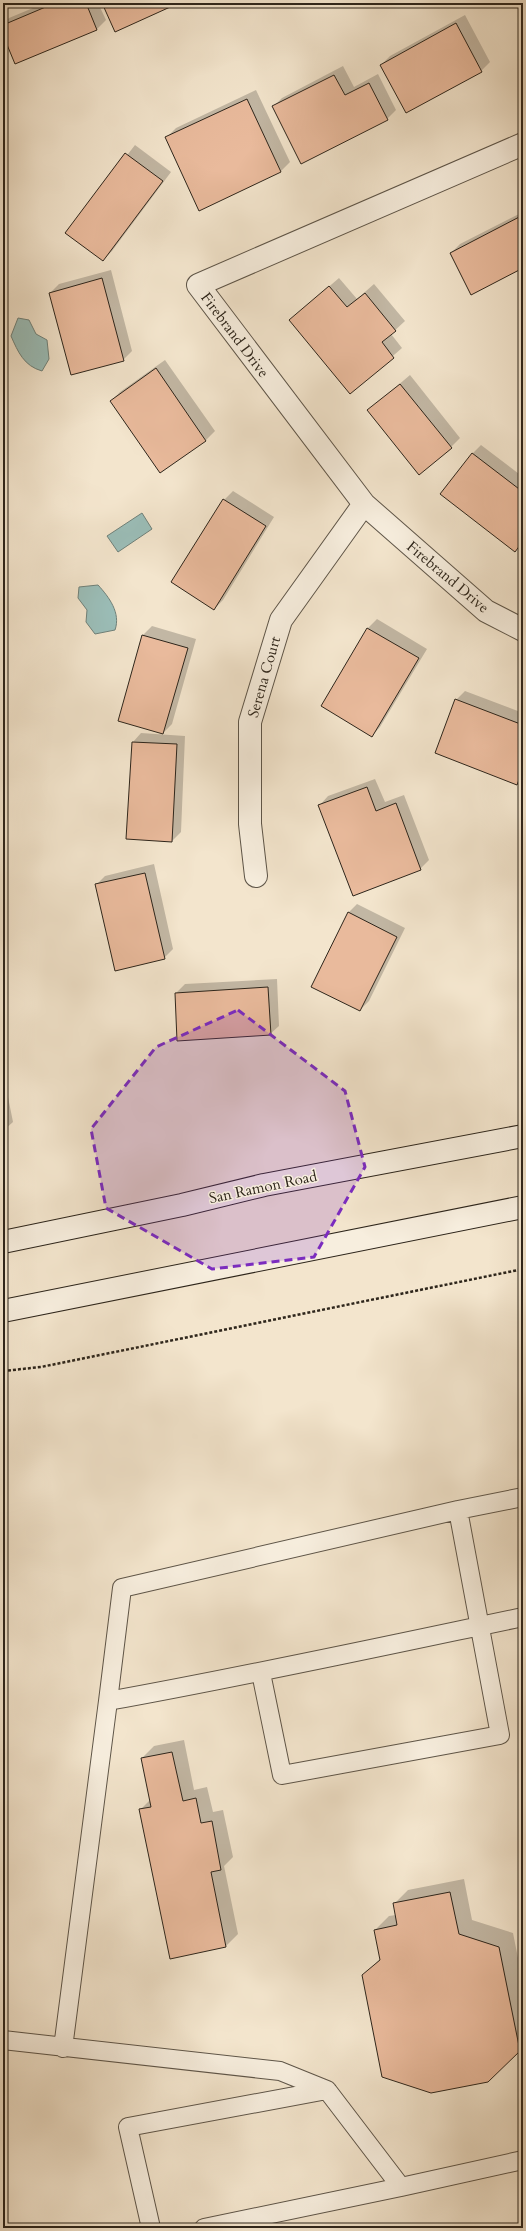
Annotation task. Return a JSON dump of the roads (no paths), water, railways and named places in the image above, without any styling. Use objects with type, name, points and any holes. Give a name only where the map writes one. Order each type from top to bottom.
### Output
[{"type":"street","name":"Firebrand Drive","points":[[523,144],[198,285],[364,504],[486,611],[523,630]]},
{"type":"street","name":"Serena Court","points":[[256,876],[250,824],[250,722],[281,620],[364,504]]},
{"type":"street","name":"San Ramon Road","points":[[3,1242],[182,1205],[264,1185],[523,1136]]},
{"type":"street","points":[[3,1311],[523,1207]]},
{"type":"lane","points":[[63,2048],[122,1588],[458,1510],[523,1497]]},
{"type":"lane","points":[[261,1673],[282,1775],[500,1735],[458,1510]]},
{"type":"lane","points":[[108,1701],[261,1673],[523,1617]]},
{"type":"lane","points":[[3,2040],[63,2048],[280,2071],[327,2090],[401,2187]]},
{"type":"lane","points":[[151,2228],[128,2127],[327,2090]]},
{"type":"lane","points":[[204,2228],[523,2160]]},
{"type":"water","points":[[18,318],[29,320],[36,334],[47,340],[49,359],[42,371],[31,366],[22,358],[11,336]]},
{"type":"water","points":[[142,513],[152,529],[118,552],[107,536]]},
{"type":"water","points":[[98,585],[113,606],[116,624],[115,630],[95,634],[86,622],[87,610],[78,598],[79,587]]}]
